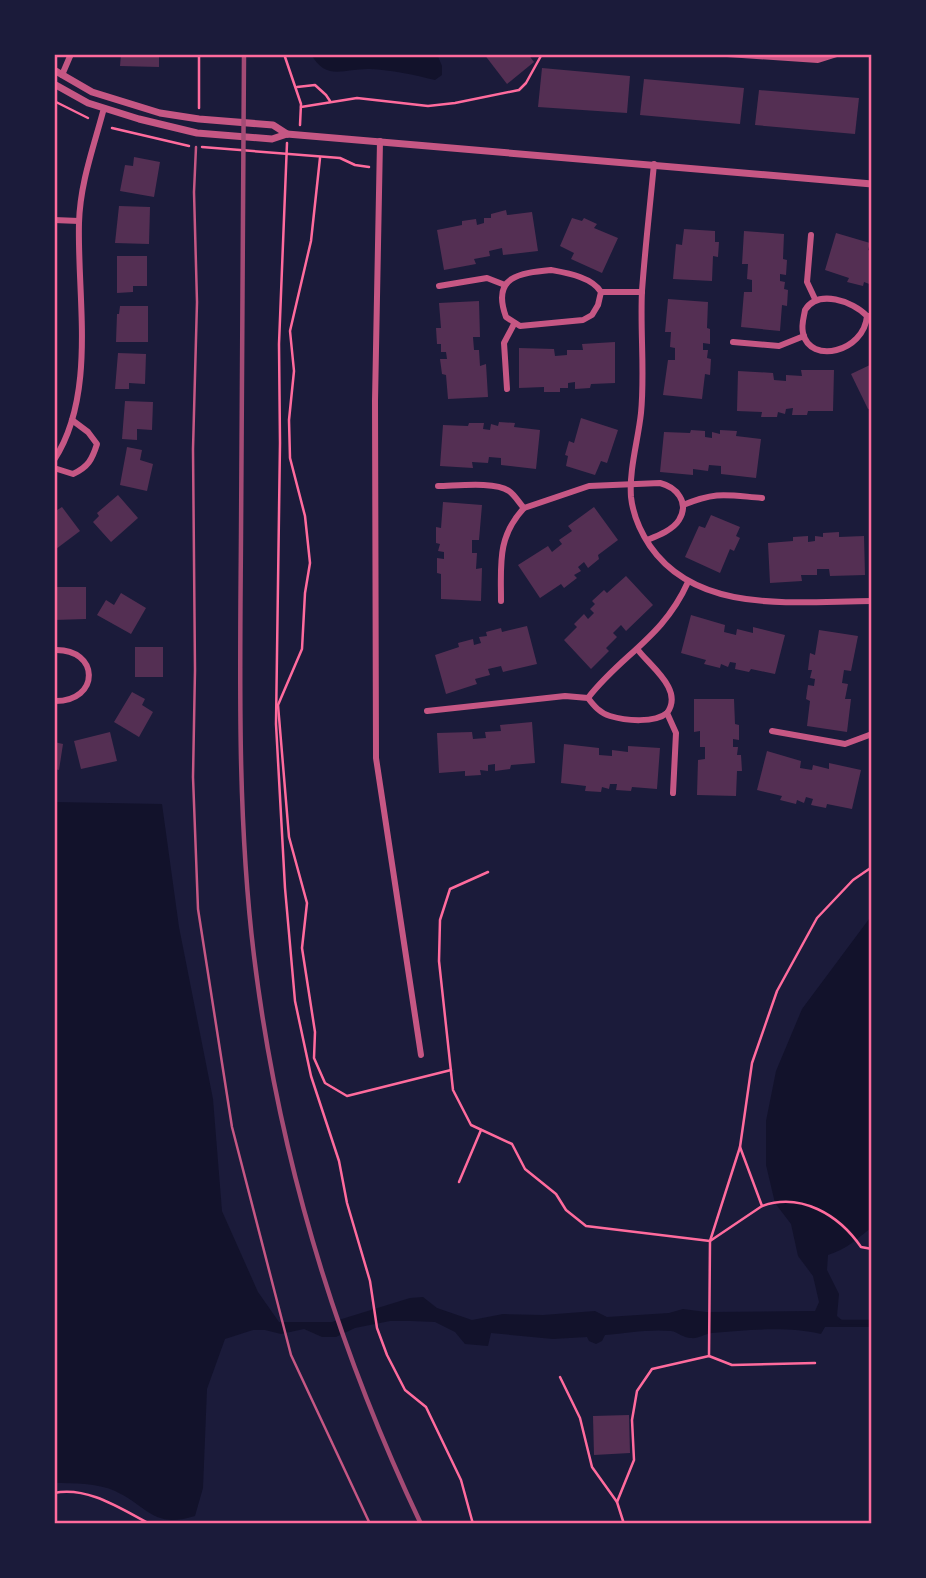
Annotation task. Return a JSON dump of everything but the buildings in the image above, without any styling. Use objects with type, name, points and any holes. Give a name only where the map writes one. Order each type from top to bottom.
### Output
[{"type":"street","points":[[62,75],[71,54]]},
{"type":"street","points":[[727,54],[818,60],[837,54]]},
{"type":"street","points":[[54,70],[92,92],[160,113],[273,125],[288,134]]},
{"type":"street","points":[[54,84],[88,103],[197,133],[272,139],[288,134],[872,184]]},
{"type":"street","points":[[54,460],[77,405],[81,351],[79,221],[84,175],[104,108]]},
{"type":"street","points":[[380,141],[375,401],[376,758],[421,1055]]},
{"type":"street","points":[[654,164],[642,292],[641,413],[631,485],[634,513],[646,540],[671,571],[688,582],[726,594],[759,600],[872,601]]},
{"type":"street","points":[[54,220],[79,221]]},
{"type":"street","points":[[811,235],[807,282],[815,299]]},
{"type":"street","points":[[551,270],[597,285],[601,292],[598,305],[592,314],[583,320],[520,326],[506,317],[502,296],[509,280],[521,273],[551,270]]},
{"type":"street","points":[[439,286],[488,278],[505,285]]},
{"type":"street","points":[[601,292],[642,292]]},
{"type":"street","points":[[825,298],[846,303],[861,309],[869,316],[863,333],[855,342],[841,349],[815,348],[808,343],[804,335],[805,310],[815,299],[825,298]]},
{"type":"street","points":[[507,389],[505,343],[514,324]]},
{"type":"street","points":[[733,342],[779,346],[804,335]]},
{"type":"street","points":[[54,468],[73,474],[86,468],[93,458],[97,444],[92,436],[72,420]]},
{"type":"street","points":[[438,485],[504,488],[511,492],[524,508]]},
{"type":"street","points":[[501,601],[503,541],[512,521],[524,508],[589,486],[671,486],[682,497],[680,519],[659,536],[646,540]]},
{"type":"street","points":[[683,505],[717,494],[762,498]]},
{"type":"street","points":[[587,698],[598,684],[638,650],[668,619],[688,582]]},
{"type":"street","points":[[54,650],[66,650],[81,657],[89,671],[89,680],[81,694],[74,699],[54,701]]},
{"type":"street","points":[[427,711],[565,696],[587,698],[596,709],[608,716],[657,719],[667,713],[673,699],[671,690],[638,650]]},
{"type":"street","points":[[872,693],[872,699]]},
{"type":"street","points":[[667,713],[676,733],[673,793]]},
{"type":"street","points":[[772,732],[845,744],[872,734]]},
{"type":"lane","points":[[197,147],[194,192],[197,302],[193,449],[193,812],[198,909],[232,1127],[276,1303],[289,1349],[370,1524]]},
{"type":"path","points":[[199,54],[199,112]]},
{"type":"path","points":[[284,54],[301,105],[300,135]]},
{"type":"path","points":[[301,105],[357,98],[428,106],[519,90],[526,83],[542,54]]},
{"type":"path","points":[[297,87],[314,85],[330,101]]},
{"type":"path","points":[[54,101],[88,118]]},
{"type":"path","points":[[112,128],[197,147],[340,159],[355,165],[380,169]]},
{"type":"path","points":[[288,134],[279,344],[280,443],[275,677],[285,888],[295,1002],[311,1076],[339,1161],[347,1203],[370,1281],[377,1328],[405,1390],[426,1407],[461,1480],[473,1524]]},
{"type":"path","points":[[320,158],[311,241],[290,331],[294,371],[289,420],[290,458],[305,516],[310,563],[305,593],[302,649],[278,705],[289,837],[307,903],[302,948],[315,1032],[314,1058],[325,1083],[347,1096],[451,1070]]},
{"type":"path","points":[[709,1356],[710,1241],[740,1147],[752,1063],[777,991],[817,918],[853,880],[872,867]]},
{"type":"path","points":[[488,872],[450,889],[440,920],[439,961],[453,1090],[471,1125],[512,1143],[525,1169],[556,1194],[566,1210],[586,1226],[710,1241],[766,1204],[789,1202],[805,1204],[838,1220],[861,1247],[872,1249]]},
{"type":"path","points":[[459,1182],[481,1130]]},
{"type":"path","points":[[740,1147],[762,1206]]},
{"type":"path","points":[[617,1502],[634,1460],[632,1420],[637,1391],[652,1369],[709,1356],[732,1365],[815,1363]]},
{"type":"path","points":[[560,1377],[580,1418],[593,1467],[617,1502],[624,1524]]},
{"type":"path","points":[[54,1493],[65,1491],[102,1499],[150,1524]]},
{"type":"shaded area","points":[[311,54],[437,54],[442,75],[435,80],[378,70],[330,71],[317,63]]},
{"type":"shaded area","points":[[54,802],[162,804],[179,927],[213,1099],[222,1211],[258,1292],[279,1322],[332,1322],[410,1298],[423,1297],[437,1308],[472,1320],[503,1314],[543,1315],[595,1311],[607,1317],[669,1313],[683,1309],[706,1312],[815,1311],[819,1302],[813,1276],[798,1256],[791,1224],[775,1203],[766,1165],[766,1121],[776,1071],[802,1009],[872,915],[872,1227],[846,1247],[828,1255],[827,1270],[839,1294],[837,1316],[844,1322],[872,1323],[872,1327],[825,1327],[821,1334],[781,1329],[752,1330],[712,1333],[694,1338],[671,1331],[646,1331],[605,1335],[602,1341],[596,1344],[587,1337],[553,1339],[491,1333],[488,1346],[465,1344],[455,1332],[435,1322],[390,1321],[355,1328],[336,1337],[322,1337],[304,1329],[281,1334],[253,1330],[225,1339],[207,1389],[203,1488],[195,1516],[170,1520],[160,1518],[108,1488],[54,1483]]},
{"type":"waterway","points":[[840,1322],[872,1322]]},
{"type":"railway","points":[[244,54],[241,746],[245,851],[254,956],[278,1103],[315,1247],[362,1387],[421,1524]]}]
